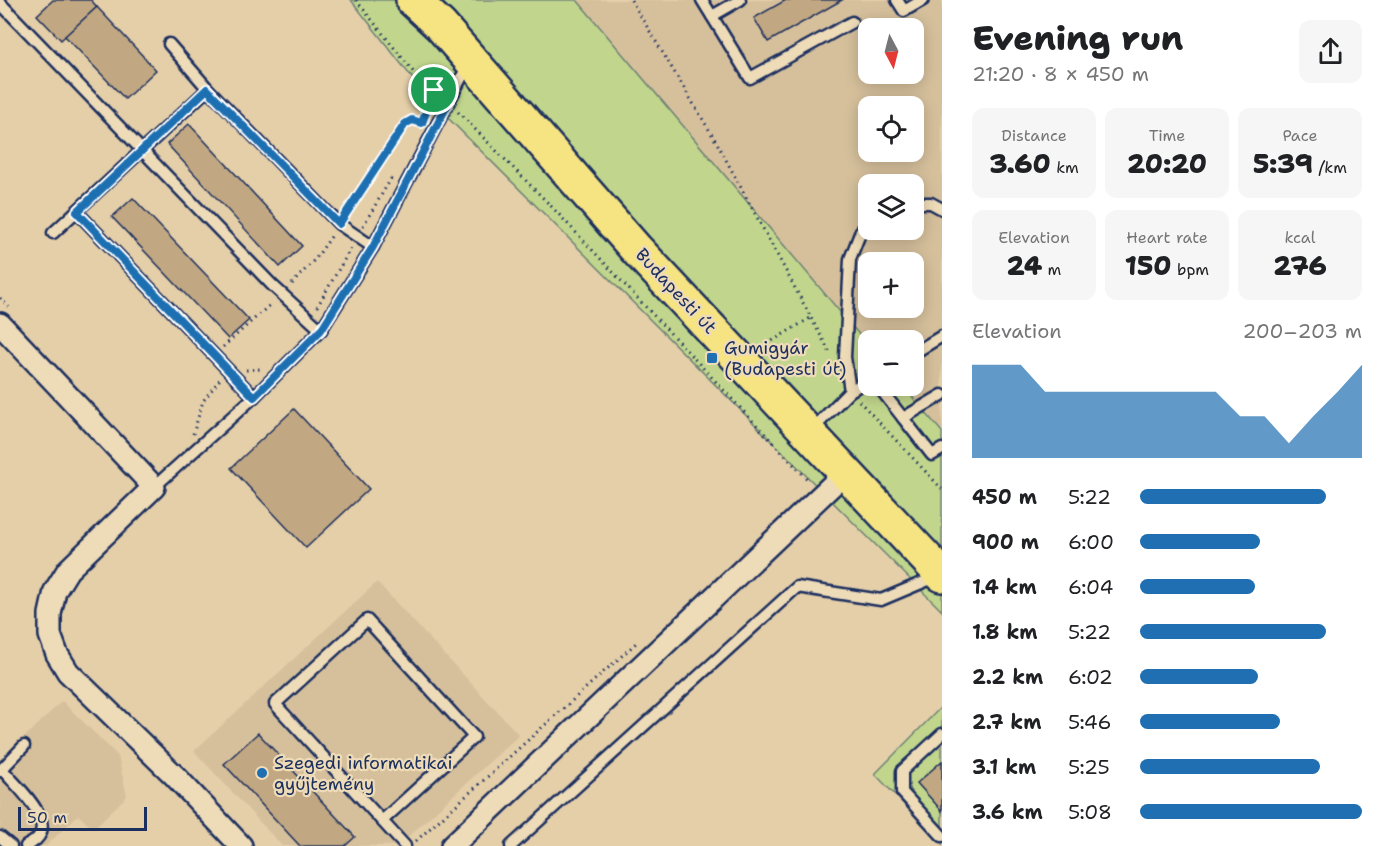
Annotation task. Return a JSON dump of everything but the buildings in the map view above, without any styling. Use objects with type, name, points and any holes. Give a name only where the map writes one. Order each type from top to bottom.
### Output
[{"type":"main road","name":"Budapesti út","points":[[413,0],[435,13],[471,60],[636,249],[942,575]]},
{"type":"street","points":[[0,324],[154,487],[68,570],[55,591],[50,614],[50,635],[57,654],[68,672],[175,776],[241,846]]},
{"type":"street","points":[[452,846],[846,472]]},
{"type":"lane","points":[[702,0],[750,78],[852,22]]},
{"type":"lane","points":[[712,16],[741,0]]},
{"type":"lane","points":[[897,0],[904,11],[923,0]]},
{"type":"lane","points":[[0,3],[282,294],[321,330]]},
{"type":"lane","points":[[169,44],[207,89],[339,224],[373,247]]},
{"type":"lane","points":[[154,487],[254,397],[321,330],[373,247],[471,60]]},
{"type":"lane","points":[[53,233],[207,89]]},
{"type":"lane","points":[[924,203],[931,203],[942,209]]},
{"type":"lane","points":[[77,212],[254,397]]},
{"type":"lane","points":[[850,391],[845,357],[850,259],[858,239]]},
{"type":"lane","points":[[924,347],[942,336]]},
{"type":"lane","points":[[809,433],[850,391],[858,386]]},
{"type":"lane","points":[[903,418],[942,395]]},
{"type":"lane","points":[[886,396],[932,455],[942,449]]},
{"type":"lane","points":[[511,846],[797,587],[881,600],[942,575]]},
{"type":"lane","points":[[383,820],[474,737],[367,620],[275,704],[405,846]]},
{"type":"lane","points":[[942,734],[902,771],[902,792],[942,836]]},
{"type":"lane","points":[[24,746],[1,770],[41,815],[42,829],[39,836],[26,846]]},
{"type":"lane","points":[[0,837],[11,846]]},
{"type":"path","points":[[356,0],[419,79],[449,102],[551,206],[812,484],[808,477]]},
{"type":"path","points":[[631,0],[717,143],[830,352],[836,375],[942,489]]},
{"type":"path","points":[[421,125],[434,90]]},
{"type":"path","points":[[213,356],[282,294],[316,258],[405,124],[412,120],[434,131]]},
{"type":"path","points":[[362,229],[397,168]]},
{"type":"path","points":[[309,320],[356,239]]},
{"type":"path","points":[[740,360],[812,317]]},
{"type":"path","points":[[192,438],[203,401],[226,370],[260,370],[268,361]]},
{"type":"path","points":[[411,846],[637,642]]},
{"type":"shaded area","points":[[577,0],[942,0],[942,432],[911,396],[924,396],[924,330],[858,330],[858,333]]},
{"type":"shaded area","points":[[377,582],[519,735],[398,846],[282,846],[194,751]]},
{"type":"shaded area","points":[[62,701],[118,756],[127,796],[93,829],[78,815],[46,846],[0,846],[0,761]]},
{"type":"green space","points":[[351,0],[577,0],[858,333],[858,396],[911,396],[942,432],[942,611],[428,98]]},
{"type":"green space","points":[[942,706],[942,844],[875,774]]},
{"type":"place","name":"Gumigyár (Budapesti út)","points":[[712,358]]},
{"type":"place","name":"Szegedi informatikai gyűjtemény","points":[[262,773]]},
{"type":"route","points":[[207,89],[339,224],[405,124],[412,120],[422,123],[434,90],[449,102],[373,247],[321,330],[254,397],[77,212],[207,89]]}]
